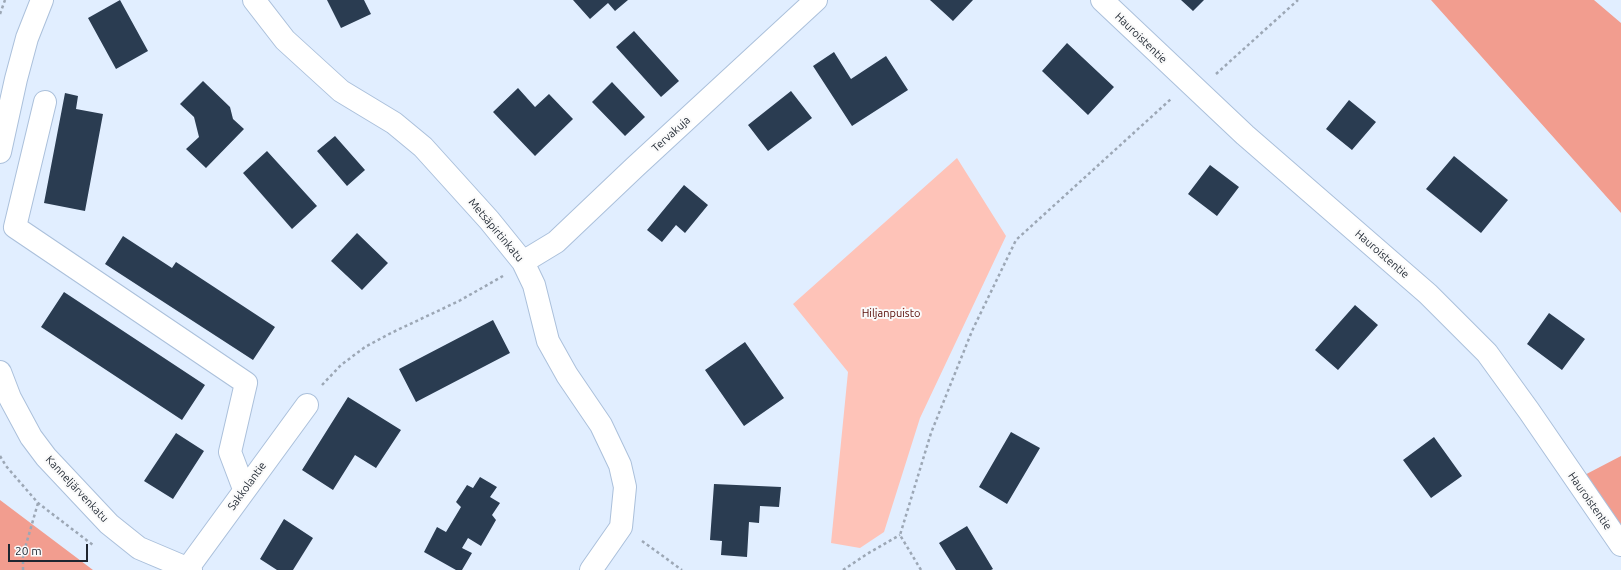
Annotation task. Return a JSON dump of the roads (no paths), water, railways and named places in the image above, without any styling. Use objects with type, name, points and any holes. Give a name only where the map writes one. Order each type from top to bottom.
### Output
[{"type":"street","points":[[0,152],[8,76],[27,38],[42,0]]},
{"type":"street","name":"Metsäpirtinkatu","points":[[254,0],[285,40],[340,91],[394,123],[423,147],[489,220],[523,262],[534,285],[548,341],[567,375],[601,425],[620,465],[625,487],[621,526],[591,570]]},
{"type":"street","name":"Hauroistentie","points":[[1102,0],[1251,140],[1428,294],[1487,353],[1529,411],[1621,546]]},
{"type":"street","name":"Tervakuja","points":[[523,262],[556,242],[806,3]]},
{"type":"street","points":[[45,102],[15,227],[246,383],[230,452],[244,489]]},
{"type":"street","name":"Kanneljärvenkatu","points":[[0,372],[10,398],[31,437],[50,462],[109,524],[140,548],[189,569]]},
{"type":"street","name":"Sakkolantie","points":[[189,569],[244,489],[307,405]]},
{"type":"park label","name":"Hiljanpuisto","points":[[891,313]]}]
